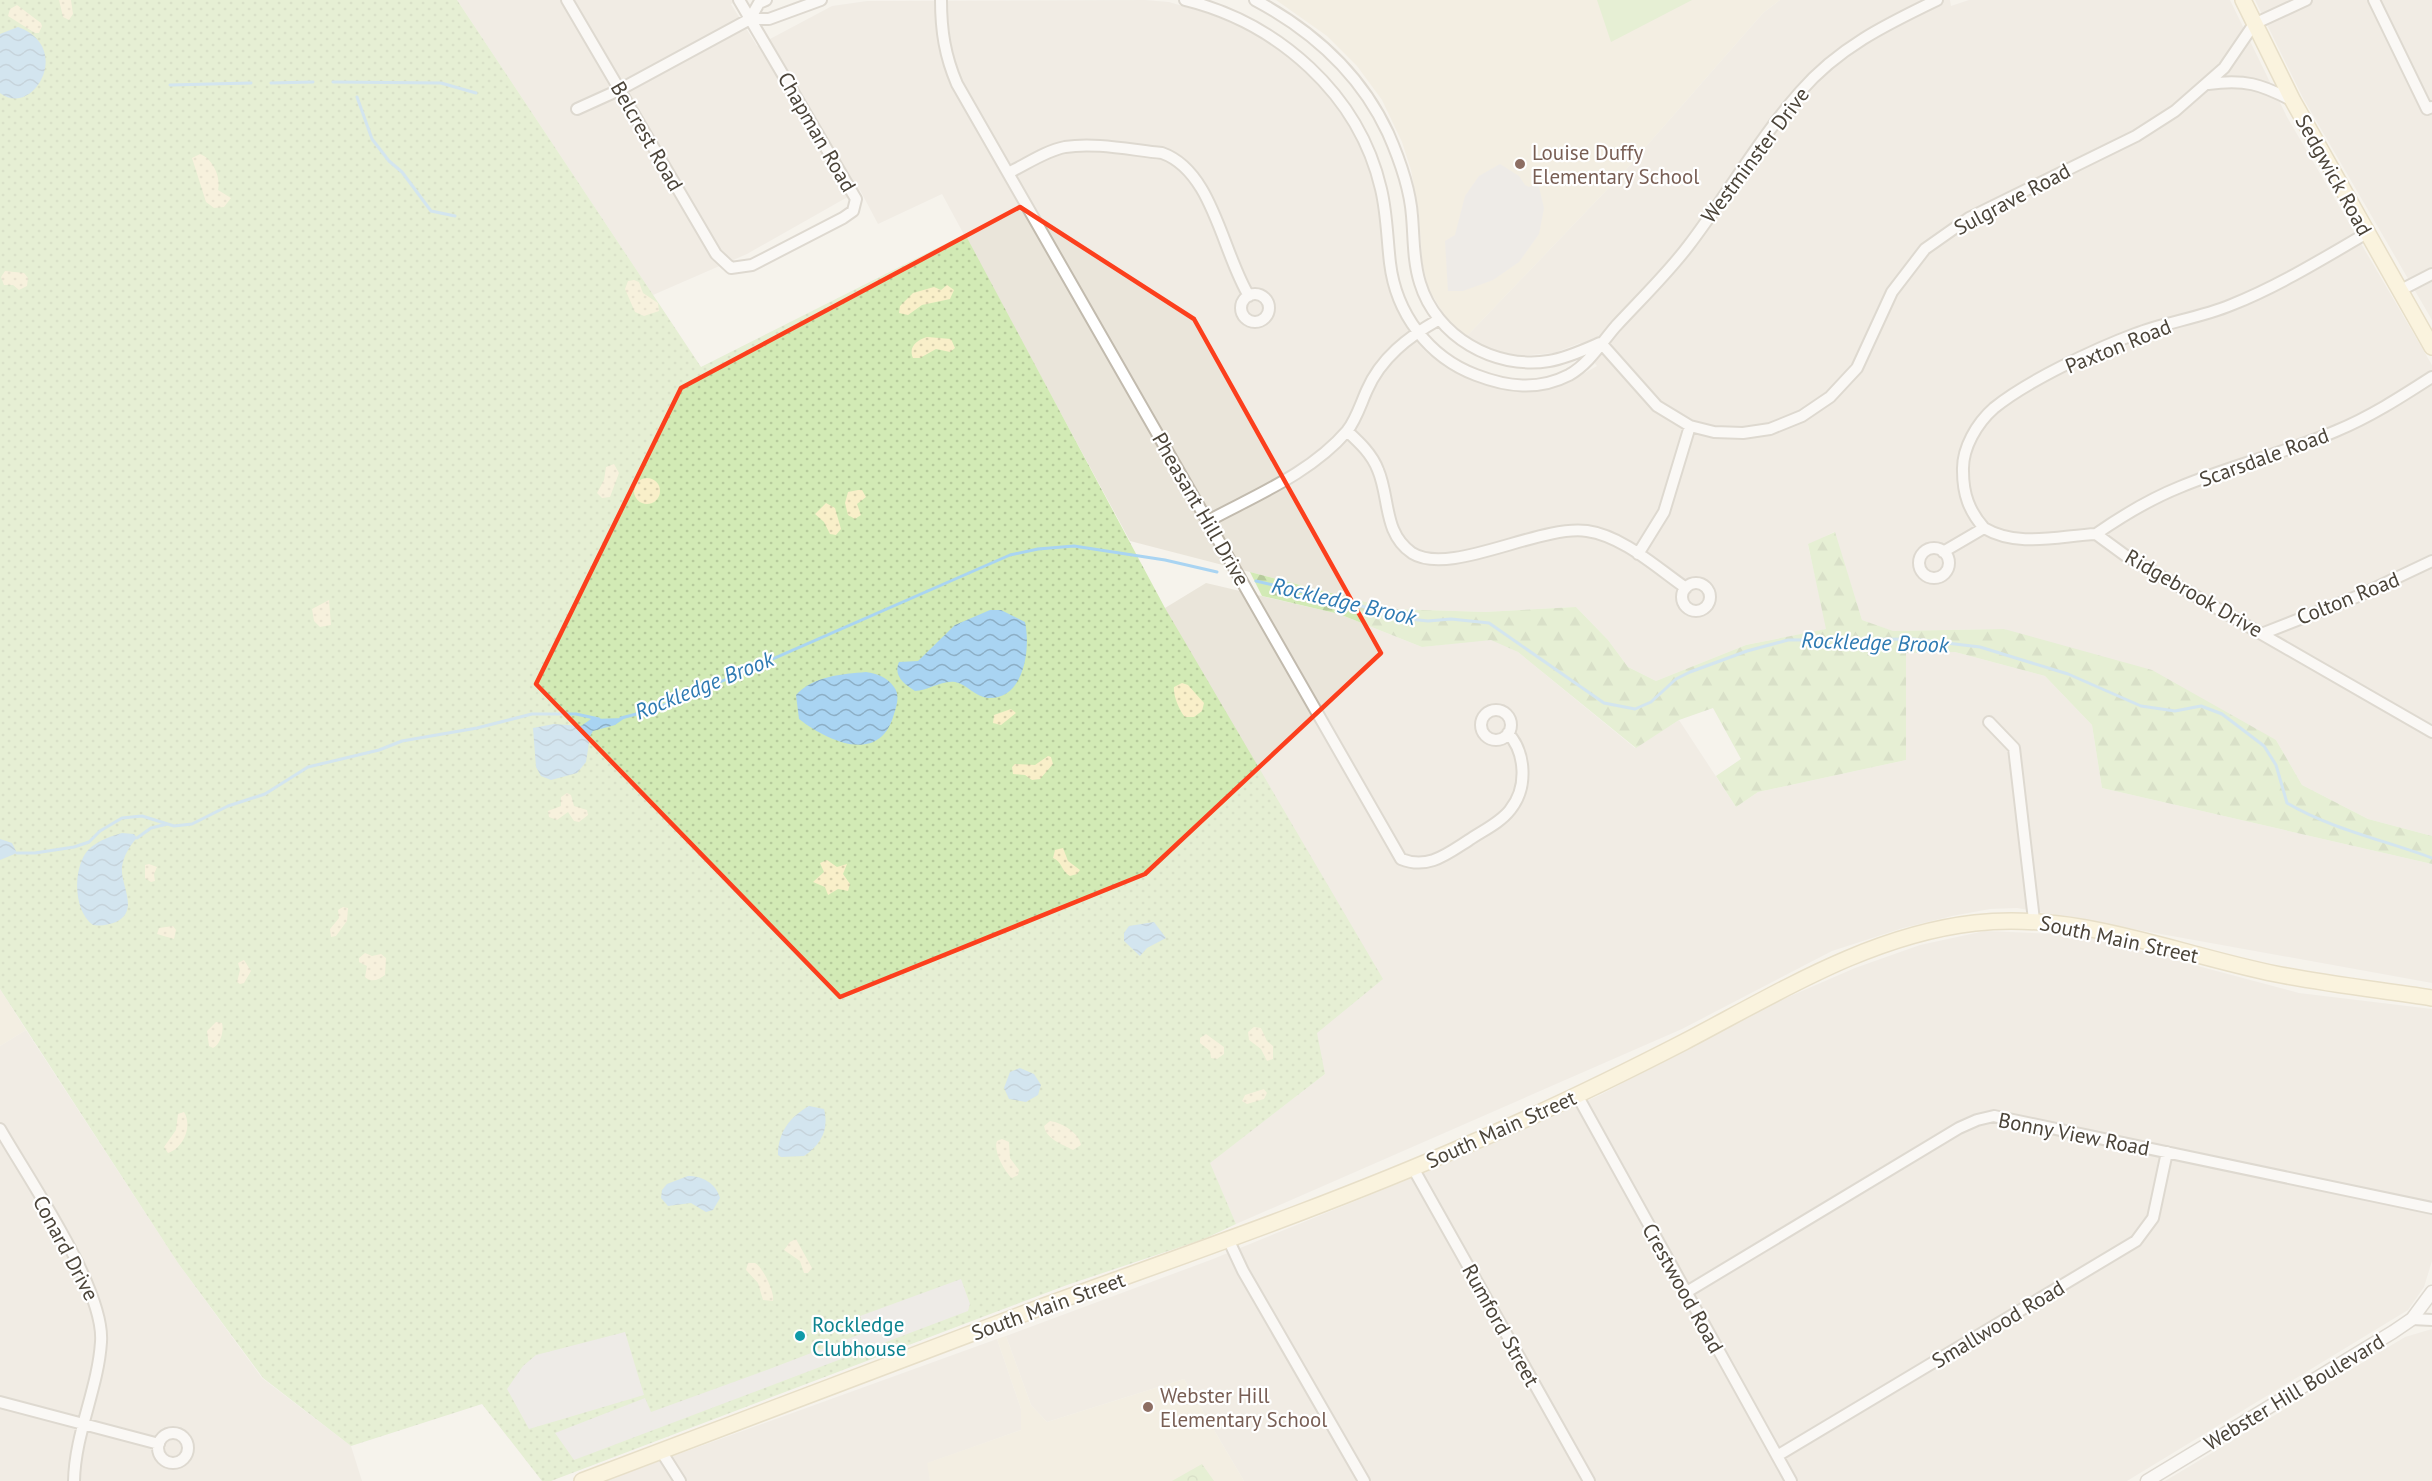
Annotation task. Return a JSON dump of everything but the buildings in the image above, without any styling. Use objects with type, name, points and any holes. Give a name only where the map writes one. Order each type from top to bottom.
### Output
[{"type":"main road","name":"Sedgwick Road","points":[[2243,0],[2293,101],[2432,347]]},
{"type":"main road","name":"South Main Street","points":[[582,1481],[1041,1308],[1229,1241],[1413,1168],[1577,1095],[1773,993],[1848,959],[1942,928],[1979,922],[2034,920],[2070,924],[2276,974],[2432,998]]},
{"type":"street","name":"Belcrest Road","points":[[567,0],[716,254],[732,268]]},
{"type":"street","name":"Chapman Road","points":[[732,268],[752,266],[843,218],[853,211],[856,199],[739,0]]},
{"type":"street","points":[[750,19],[759,3],[766,0]]},
{"type":"street","points":[[577,109],[620,90],[750,19],[769,19],[821,0]]},
{"type":"street","name":"Pheasant Hill Drive","points":[[941,0],[941,35],[946,58],[957,84],[1010,172],[1401,859],[1418,863],[1438,859],[1498,821],[1511,810],[1521,789],[1523,770],[1517,743],[1508,733]]},
{"type":"street","name":"Westminster Drive","points":[[1185,0],[1252,25],[1281,42],[1309,64],[1331,90],[1357,128],[1375,166],[1388,220],[1390,261],[1396,290],[1417,332],[1435,351],[1470,373],[1521,387],[1547,384],[1573,373],[1584,364],[1688,247],[1798,93],[1823,67],[1876,29],[1936,0]]},
{"type":"street","name":"Westminster Drive","points":[[1255,0],[1293,22],[1330,51],[1358,83],[1380,117],[1406,181],[1412,213],[1415,264],[1426,299],[1438,320],[1467,344],[1482,352],[1519,362],[1560,359],[1601,343]]},
{"type":"street","points":[[2254,24],[2306,0]]},
{"type":"street","points":[[2374,0],[2427,109],[2432,107]]},
{"type":"street","name":"Sulgrave Road","points":[[1601,343],[1657,406],[1690,426],[1729,433],[1758,431],[1785,424],[1814,409],[1846,382],[1857,368],[1892,292],[1925,249],[1969,218],[2136,136],[2175,111],[2208,85],[2224,68],[2254,24]]},
{"type":"street","points":[[2208,85],[2231,81],[2254,83],[2293,101]]},
{"type":"street","points":[[1010,172],[1064,147],[1084,146],[1162,153],[1173,157],[1192,172],[1202,189],[1249,296]]},
{"type":"street","name":"Paxton Road","points":[[1984,528],[1972,515],[1963,490],[1963,458],[1975,431],[1994,409],[2074,361],[2136,334],[2229,306],[2290,278],[2367,233]]},
{"type":"street","points":[[2399,291],[2432,274]]},
{"type":"street","points":[[1209,521],[1311,465],[1347,431],[1380,367],[1417,332],[1438,320]]},
{"type":"street","name":"Scarsdale Road","points":[[2096,534],[2128,512],[2180,486],[2264,459],[2337,431],[2374,413],[2432,377]]},
{"type":"street","points":[[1638,554],[1664,512],[1690,426]]},
{"type":"street","points":[[1347,431],[1374,461],[1381,478],[1388,518],[1397,538],[1404,546],[1421,557],[1451,558],[1575,530],[1602,535],[1638,554],[1686,588]]},
{"type":"street","points":[[1943,552],[1984,528],[2005,538],[2019,541],[2096,534]]},
{"type":"street","name":"Ridgebrook Drive","points":[[2096,534],[2126,556],[2264,633],[2432,732]]},
{"type":"street","name":"Colton Road","points":[[2264,633],[2356,597],[2432,561]]},
{"type":"street","points":[[1989,722],[2014,748],[2034,920]]},
{"type":"street","name":"Crestwood Road","points":[[1577,1095],[1791,1481]]},
{"type":"street","name":"Bonny View Road","points":[[1686,1293],[1977,1120],[2003,1116],[2432,1208]]},
{"type":"street","name":"Conard Drive","points":[[0,1129],[88,1281],[99,1314],[100,1352],[78,1442],[74,1481]]},
{"type":"street","name":"Smallwood Road","points":[[1777,1456],[2136,1241],[2153,1218],[2167,1152]]},
{"type":"street","name":"Rumford Street","points":[[1413,1168],[1589,1481]]},
{"type":"street","points":[[1229,1241],[1243,1271],[1364,1481]]},
{"type":"street","name":"Webster Hill Boulevard","points":[[2147,1481],[2412,1319],[2432,1292]]},
{"type":"street","points":[[2412,1319],[2432,1320]]},
{"type":"street","points":[[0,1402],[159,1444]]},
{"type":"street","points":[[661,1450],[680,1481]]},
{"type":"highlighted area","points":[[1020,207],[1194,319],[1381,653],[1145,874],[840,997],[536,684],[681,388]]},
{"type":"shaded area","points":[[457,0],[741,0],[731,4],[757,46],[832,6],[867,1],[1145,0],[1169,2],[1213,15],[1251,31],[1282,50],[1311,74],[1352,129],[1372,173],[1378,197],[1384,264],[1390,288],[1404,321],[1424,350],[1445,367],[1481,384],[1530,392],[1567,383],[1597,366],[1580,343],[1554,353],[1519,356],[1493,350],[1466,337],[1622,174],[1763,13],[1780,0],[1950,0],[1951,6],[1969,0],[2230,0],[2287,117],[2432,365],[2432,836],[2368,819],[2302,785],[2276,740],[2004,629],[1892,631],[1862,620],[1834,532],[1808,545],[1827,629],[1746,645],[1656,681],[1628,667],[1608,640],[1576,607],[1485,612],[1393,609],[1130,541],[942,194],[878,224],[860,190],[747,254],[653,295]]},
{"type":"shaded area","name":"Louise Duffy Elementary School","points":[[1276,0],[1780,0],[1763,13],[1622,174],[1466,337],[1446,318],[1428,288],[1422,261],[1419,215],[1411,170],[1402,142],[1382,100],[1357,66],[1327,36]]},
{"type":"shaded area","points":[[2255,0],[2432,0],[2432,320],[2303,98]]},
{"type":"shaded area","points":[[1500,164],[1519,176],[1529,187],[1538,183],[1544,208],[1539,234],[1519,262],[1493,280],[1463,291],[1448,291],[1445,241],[1455,235],[1465,196],[1479,176]]},
{"type":"shaded area","points":[[1206,583],[1339,614],[1422,647],[1491,639],[1518,652],[1635,748],[1679,720],[1736,807],[1758,792],[1906,760],[1906,652],[1955,652],[2045,676],[2092,725],[2102,788],[2432,864],[2432,983],[2017,908],[1990,909],[1952,916],[1903,928],[1832,951],[1682,1029],[1236,1224],[1209,1163],[1325,1074],[1165,608]]},
{"type":"shaded area","points":[[1985,931],[2081,935],[2299,993],[2432,1009],[2432,1261],[2424,1287],[2408,1310],[2127,1481],[1244,1481],[1184,1379],[1047,1422],[1031,1405],[1006,1336],[1213,1259],[1439,1167],[1600,1095],[1779,1001],[1855,968],[1920,945]]},
{"type":"shaded area","points":[[0,989],[26,1030],[0,1046]]},
{"type":"shaded area","points":[[26,1030],[178,1263],[262,1378],[351,1446],[362,1481],[0,1481],[0,1046]]},
{"type":"shaded area","points":[[961,1279],[970,1304],[968,1311],[574,1460],[555,1433],[645,1398],[651,1412],[772,1368],[866,1332],[860,1316]]},
{"type":"shaded area","points":[[2432,1329],[2432,1481],[2165,1481],[2405,1337]]},
{"type":"shaded area","points":[[625,1332],[644,1395],[529,1429],[507,1389],[523,1366],[536,1355]]},
{"type":"shaded area","name":"Webster Hill Elementary School","points":[[1006,1336],[1031,1405],[1047,1422],[1184,1379],[1244,1481],[930,1481],[927,1463],[1021,1430],[1021,1409],[997,1339]]},
{"type":"shaded area","points":[[997,1339],[1021,1409],[1021,1430],[928,1463],[930,1481],[604,1481]]},
{"type":"green space","points":[[0,0],[457,0],[701,367],[965,234],[1165,608],[1383,979],[1317,1033],[1325,1074],[1210,1163],[1236,1224],[1204,1239],[1067,1285],[551,1481],[542,1481],[482,1404],[351,1446],[263,1378],[178,1263],[0,989]]},
{"type":"green space","points":[[1597,0],[1692,0],[1611,42]]},
{"type":"green space","points":[[1835,532],[1862,620],[1893,631],[2004,629],[2152,670],[2276,740],[2302,785],[2368,819],[2432,836],[2432,864],[2102,788],[2092,725],[2045,676],[1955,652],[1906,653],[1906,760],[1758,792],[1736,807],[1716,776],[1741,759],[1713,708],[1679,720],[1636,748],[1518,652],[1491,640],[1422,647],[1339,614],[1262,596],[1250,572],[1393,609],[1485,612],[1576,607],[1608,640],[1628,667],[1656,681],[1746,645],[1826,629],[1808,544]]},
{"type":"green space","points":[[1202,1464],[1214,1481],[1172,1481]]},
{"type":"sand","points":[[59,0],[71,0],[73,14],[69,20],[63,17]]},
{"type":"sand","points":[[17,5],[41,23],[39,33],[35,33],[8,16],[10,9]]},
{"type":"sand","points":[[200,154],[209,160],[215,169],[218,190],[231,198],[224,207],[214,208],[206,202],[192,158]]},
{"type":"sand","points":[[5,271],[24,273],[28,278],[27,286],[19,290],[13,285],[4,285],[1,277]]},
{"type":"sand","points":[[628,281],[639,282],[643,293],[658,303],[659,311],[644,316],[635,312],[625,289]]},
{"type":"sand","points":[[947,285],[954,290],[950,299],[922,305],[908,315],[899,313],[900,306],[913,293],[934,287],[941,290]]},
{"type":"sand","points":[[927,337],[951,339],[955,348],[950,352],[936,349],[920,358],[913,358],[914,344]]},
{"type":"sand","points":[[614,464],[619,473],[610,497],[602,498],[597,493],[604,480],[606,467]]},
{"type":"sand","points":[[647,478],[656,482],[660,491],[656,500],[647,504],[638,500],[634,491],[638,482]]},
{"type":"sand","points":[[862,490],[866,497],[857,504],[861,515],[855,519],[848,515],[845,503],[848,492]]},
{"type":"sand","points":[[826,503],[835,508],[841,529],[836,535],[830,534],[824,522],[815,514]]},
{"type":"sand","points":[[329,600],[331,625],[320,627],[314,621],[312,609]]},
{"type":"sand","points":[[1182,683],[1188,685],[1204,703],[1202,711],[1194,717],[1185,717],[1174,694],[1174,687]]},
{"type":"sand","points":[[1011,709],[1016,713],[1001,725],[993,723],[994,715]]},
{"type":"sand","points":[[1048,756],[1051,757],[1053,764],[1040,779],[1032,780],[1025,775],[1013,774],[1012,767],[1015,764],[1035,765]]},
{"type":"sand","points":[[567,793],[571,795],[574,806],[587,810],[588,815],[579,822],[574,821],[568,812],[557,820],[549,817],[548,811],[561,806],[561,797]]},
{"type":"sand","points":[[1063,848],[1068,861],[1080,870],[1077,874],[1070,876],[1053,858],[1055,850]]},
{"type":"sand","points":[[827,860],[837,867],[847,864],[843,874],[850,884],[848,891],[838,889],[828,895],[825,887],[813,882],[824,872],[820,863]]},
{"type":"sand","points":[[145,865],[157,867],[154,874],[155,881],[151,882],[145,878]]},
{"type":"sand","points":[[343,907],[348,908],[347,921],[336,936],[331,937],[330,929],[339,918],[338,910]]},
{"type":"sand","points":[[173,926],[176,930],[174,939],[157,934],[159,928]]},
{"type":"sand","points":[[365,953],[372,956],[381,954],[386,958],[385,975],[375,980],[365,977],[367,966],[359,962],[359,958]]},
{"type":"sand","points":[[244,960],[251,971],[244,983],[240,984],[237,982],[240,970],[238,963]]},
{"type":"sand","points":[[216,1022],[222,1023],[223,1029],[220,1040],[213,1048],[209,1046],[207,1031]]},
{"type":"sand","points":[[1254,1027],[1261,1028],[1267,1041],[1273,1046],[1273,1059],[1267,1061],[1261,1049],[1249,1040],[1248,1032]]},
{"type":"sand","points":[[1206,1034],[1224,1047],[1224,1054],[1217,1059],[1211,1058],[1210,1051],[1200,1043],[1200,1038]]},
{"type":"sand","points":[[1264,1089],[1267,1093],[1264,1099],[1247,1104],[1242,1101],[1245,1095]]},
{"type":"sand","points":[[184,1112],[187,1118],[185,1136],[178,1147],[168,1153],[164,1147],[176,1130],[178,1114]]},
{"type":"sand","points":[[1050,1121],[1070,1129],[1077,1136],[1081,1145],[1073,1150],[1051,1138],[1044,1126]]},
{"type":"sand","points":[[1002,1139],[1009,1142],[1010,1158],[1019,1170],[1018,1175],[1012,1178],[998,1155],[997,1141]]},
{"type":"sand","points":[[796,1239],[812,1268],[808,1273],[804,1273],[800,1261],[784,1250],[790,1242]]},
{"type":"sand","points":[[748,1263],[758,1265],[765,1275],[773,1301],[763,1300],[758,1283],[746,1270]]},
{"type":"water","points":[[18,27],[35,37],[43,49],[46,64],[35,89],[25,96],[13,98],[0,93],[0,34]]},
{"type":"water","points":[[990,610],[1001,610],[1025,622],[1027,646],[1025,658],[1017,682],[1010,691],[988,698],[959,683],[950,682],[915,691],[901,679],[897,671],[899,662],[918,661],[955,625]]},
{"type":"water","points":[[866,672],[885,678],[897,693],[894,714],[887,730],[877,740],[865,744],[838,741],[799,719],[796,695],[803,689],[828,677]]},
{"type":"water","points":[[625,718],[615,725],[593,731],[590,736],[586,762],[577,773],[551,780],[541,776],[536,767],[533,728],[554,724],[581,726],[591,719]]},
{"type":"water","points":[[122,833],[134,834],[137,838],[127,851],[122,867],[127,911],[116,922],[93,925],[82,911],[77,892],[81,862],[92,846]]},
{"type":"water","points":[[0,839],[12,843],[17,853],[0,860]]},
{"type":"water","points":[[1154,922],[1166,938],[1147,948],[1140,956],[1124,941],[1124,933],[1129,926]]},
{"type":"water","points":[[1020,1068],[1034,1074],[1041,1085],[1038,1095],[1026,1102],[1009,1099],[1004,1088],[1010,1072]]},
{"type":"water","points":[[809,1106],[824,1109],[826,1123],[823,1136],[804,1156],[781,1157],[778,1155],[780,1139],[786,1126]]},
{"type":"water","points":[[688,1176],[703,1179],[715,1188],[720,1198],[713,1210],[706,1212],[691,1203],[668,1206],[661,1198],[662,1190],[667,1184]]},
{"type":"waterway","points":[[271,83],[313,82]]},
{"type":"waterway","points":[[333,82],[441,83],[476,93]]},
{"type":"waterway","points":[[170,85],[251,83]]},
{"type":"waterway","points":[[357,97],[372,139],[389,161],[402,172],[431,211],[455,216]]},
{"type":"waterway","name":"Rockledge Brook","points":[[621,718],[652,710],[720,682],[1010,555],[1038,549],[1074,546],[1165,560],[1217,572]]},
{"type":"waterway","name":"Rockledge Brook","points":[[1256,581],[1355,604],[1400,618],[1428,621],[1451,619],[1489,623],[1604,703],[1635,709],[1651,702],[1676,679],[1690,672],[1747,651],[1788,640],[1913,639],[1980,647],[2068,674],[2141,706],[2175,711],[2201,706],[2222,714],[2264,746],[2276,765],[2287,803],[2321,820],[2432,858]]},
{"type":"waterway","name":"Rockledge Brook","points":[[17,853],[35,853],[74,847],[89,842],[100,831],[122,818],[142,816],[174,826],[192,824],[228,806],[265,794],[308,767],[379,750],[402,741],[477,728],[532,714],[576,714],[599,719]]},
{"type":"waterway","points":[[137,838],[151,828],[167,824]]},
{"type":"place","name":"Louise Duffy Elementary School","points":[[1520,164]]},
{"type":"place","name":"Rockledge Clubhouse","points":[[800,1336]]},
{"type":"place","name":"Webster Hill Elementary School","points":[[1148,1407]]}]
